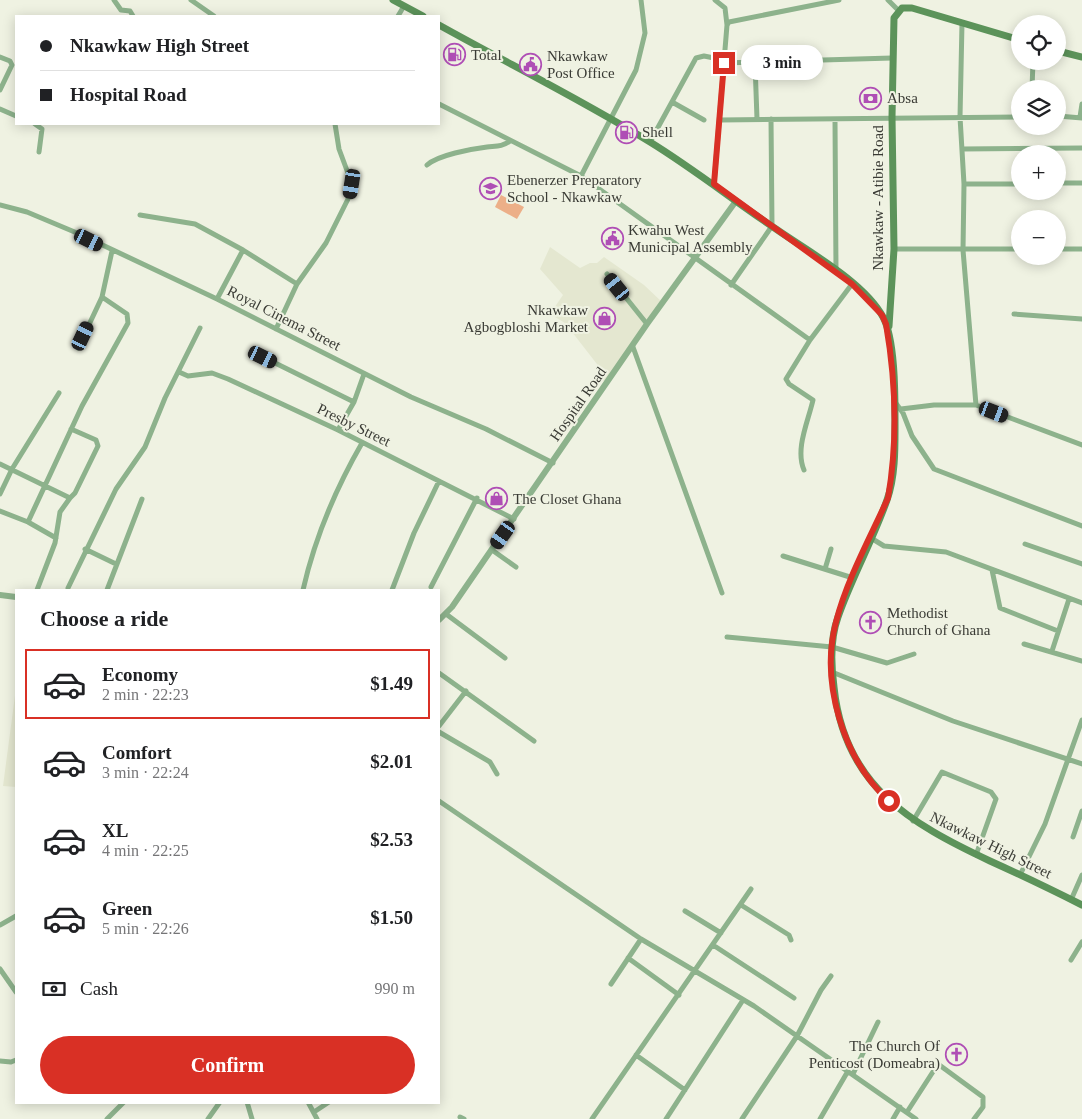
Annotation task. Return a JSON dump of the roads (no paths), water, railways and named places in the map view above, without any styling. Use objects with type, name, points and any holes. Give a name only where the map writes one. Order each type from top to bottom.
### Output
[{"type":"main road","points":[[393,0],[420,15]]},
{"type":"main road","points":[[898,10],[912,8],[1011,37]]},
{"type":"main road","name":"Nkawkaw - Atibie Road","points":[[888,334],[894,249],[893,24],[898,10]]},
{"type":"main road","name":"Nkawkaw High Street","points":[[440,26],[650,142],[714,184],[836,271],[852,284],[882,315],[888,334],[895,402],[894,456],[890,489],[836,622],[832,647],[832,672],[839,716],[852,751],[879,792],[913,821],[932,833],[976,855],[1082,905]]},
{"type":"main road","points":[[1066,53],[1082,58]]},
{"type":"street","points":[[114,0],[121,10],[130,12],[133,15]]},
{"type":"street","points":[[191,0],[213,15]]},
{"type":"street","points":[[581,176],[632,81],[645,33],[641,0]]},
{"type":"street","points":[[714,184],[727,25],[724,8],[715,0]]},
{"type":"street","points":[[727,25],[730,22],[839,0]]},
{"type":"street","points":[[888,0],[898,10]]},
{"type":"street","points":[[399,15],[404,6]]},
{"type":"street","points":[[962,22],[960,117],[964,184],[963,250],[976,405]]},
{"type":"street","points":[[650,142],[698,56],[724,61],[754,63],[892,58]]},
{"type":"street","points":[[0,57],[10,61],[12,65],[0,90]]},
{"type":"street","points":[[754,63],[757,119]]},
{"type":"street","points":[[672,102],[704,120]]},
{"type":"street","points":[[1066,116],[1081,117],[1082,104]]},
{"type":"street","points":[[440,105],[581,176],[810,340]]},
{"type":"street","points":[[0,109],[15,116]]},
{"type":"street","points":[[720,120],[1011,117]]},
{"type":"street","points":[[731,285],[772,226],[771,119]]},
{"type":"street","points":[[835,120],[836,271]]},
{"type":"street","points":[[36,125],[42,129],[39,152]]},
{"type":"street","points":[[276,329],[298,284],[326,243],[350,195],[352,184],[339,149],[335,125]]},
{"type":"street","points":[[427,165],[438,158],[500,146],[510,141]]},
{"type":"street","points":[[962,149],[1082,148]]},
{"type":"street","points":[[964,184],[1011,184]]},
{"type":"street","points":[[1066,184],[1082,184]]},
{"type":"street","name":"Hospital Road","points":[[440,619],[446,614],[514,519],[596,402],[647,324],[696,260],[736,201]]},
{"type":"street","name":"Royal Cinema Street","points":[[0,205],[47,220],[217,298],[364,374],[411,397],[486,429],[553,463]]},
{"type":"street","points":[[140,215],[195,224],[243,250],[298,284]]},
{"type":"street","points":[[894,249],[1011,249]]},
{"type":"street","points":[[1066,249],[1082,249]]},
{"type":"street","points":[[217,298],[243,250]]},
{"type":"street","points":[[78,348],[102,297],[112,251]]},
{"type":"street","points":[[607,274],[647,324]]},
{"type":"street","points":[[804,470],[801,454],[804,430],[812,400],[789,384],[786,379],[810,340],[852,284]]},
{"type":"street","points":[[28,522],[71,430],[128,323],[127,314],[102,297]]},
{"type":"street","points":[[1014,314],[1082,318]]},
{"type":"street","points":[[68,588],[85,549],[116,489],[145,447],[165,398],[200,328]]},
{"type":"street","points":[[633,347],[722,593]]},
{"type":"street","points":[[263,357],[354,402]]},
{"type":"street","name":"Presby Street","points":[[179,372],[188,376],[212,373],[228,379],[338,430],[438,481],[476,498],[514,519]]},
{"type":"street","points":[[338,430],[354,402],[364,374]]},
{"type":"street","points":[[0,494],[12,468],[59,393]]},
{"type":"street","points":[[895,402],[901,409],[912,436],[934,469],[1082,526]]},
{"type":"street","points":[[901,409],[934,405],[976,405],[1082,445]]},
{"type":"street","points":[[37,589],[56,538],[60,512],[75,493],[98,446],[96,440],[71,430]]},
{"type":"street","points":[[302,589],[318,532],[339,484],[362,442]]},
{"type":"street","points":[[0,464],[12,468],[70,498]]},
{"type":"street","points":[[392,589],[411,541],[438,481]]},
{"type":"street","points":[[431,587],[476,498]]},
{"type":"street","points":[[108,589],[116,564],[142,499]]},
{"type":"street","points":[[0,511],[28,522],[56,538]]},
{"type":"street","points":[[871,538],[884,546],[946,552],[1082,603]]},
{"type":"street","points":[[1025,544],[1082,564]]},
{"type":"street","points":[[85,549],[116,564]]},
{"type":"street","points":[[825,569],[831,549]]},
{"type":"street","points":[[492,550],[516,567]]},
{"type":"street","points":[[783,556],[853,578]]},
{"type":"street","points":[[992,570],[1000,608],[1058,631]]},
{"type":"street","points":[[0,595],[15,597]]},
{"type":"street","points":[[1052,651],[1068,599]]},
{"type":"street","points":[[446,614],[505,658]]},
{"type":"street","points":[[727,637],[832,647],[887,663],[914,654]]},
{"type":"street","points":[[1024,644],[1082,661]]},
{"type":"street","points":[[832,672],[952,721],[1082,764]]},
{"type":"street","points":[[440,675],[466,691],[534,741]]},
{"type":"street","points":[[440,725],[466,691]]},
{"type":"street","points":[[1020,875],[1045,824],[1082,720]]},
{"type":"street","points":[[440,733],[490,762],[497,774]]},
{"type":"street","points":[[913,821],[942,772],[992,792],[996,799],[976,855]]},
{"type":"street","points":[[440,802],[641,939],[696,970],[743,1000],[916,1119]]},
{"type":"street","points":[[1072,838],[1082,811]]},
{"type":"street","points":[[1071,900],[1082,875]]},
{"type":"street","points":[[592,1119],[751,889]]},
{"type":"street","points":[[741,905],[790,935],[791,940]]},
{"type":"street","points":[[685,911],[721,933]]},
{"type":"street","points":[[0,925],[15,917]]},
{"type":"street","points":[[611,984],[641,939]]},
{"type":"street","points":[[1071,960],[1082,942]]},
{"type":"street","points":[[713,944],[794,998]]},
{"type":"street","points":[[628,958],[679,995]]},
{"type":"street","points":[[0,969],[15,991]]},
{"type":"street","points":[[742,1119],[797,1036],[821,990],[831,976]]},
{"type":"street","points":[[666,1119],[743,1000]]},
{"type":"street","points":[[820,1119],[851,1073],[878,1022]]},
{"type":"street","points":[[636,1054],[685,1090]]},
{"type":"street","points":[[0,1060],[11,1062],[15,1060]]},
{"type":"street","points":[[907,1112],[938,1064],[982,1097],[983,1107],[974,1119]]},
{"type":"street","points":[[107,1119],[122,1104]]},
{"type":"street","points":[[208,1119],[219,1104]]},
{"type":"street","points":[[248,1104],[252,1119]]},
{"type":"street","points":[[309,1104],[317,1119]]},
{"type":"street","points":[[314,1112],[326,1104]]},
{"type":"street","points":[[893,1119],[900,1107]]},
{"type":"place","name":"Total","points":[[455,55]]},
{"type":"place","name":"Nkawkaw Post Office","points":[[531,65]]},
{"type":"place","name":"Absa","points":[[871,98]]},
{"type":"place","name":"Shell","points":[[626,132]]},
{"type":"place","name":"Ebenerzer Preparatory School - Nkawkaw","points":[[491,189]]},
{"type":"place","name":"Kwahu West Municipal Assembly","points":[[612,239]]},
{"type":"place","name":"Nkawkaw Agbogbloshi Market","points":[[604,319]]},
{"type":"place","name":"The Closet Ghana","points":[[497,499]]},
{"type":"place","name":"Methodist Church of Ghana","points":[[871,622]]},
{"type":"place","name":"The Church Of Penticost (Domeabra)","points":[[956,1055]]}]
